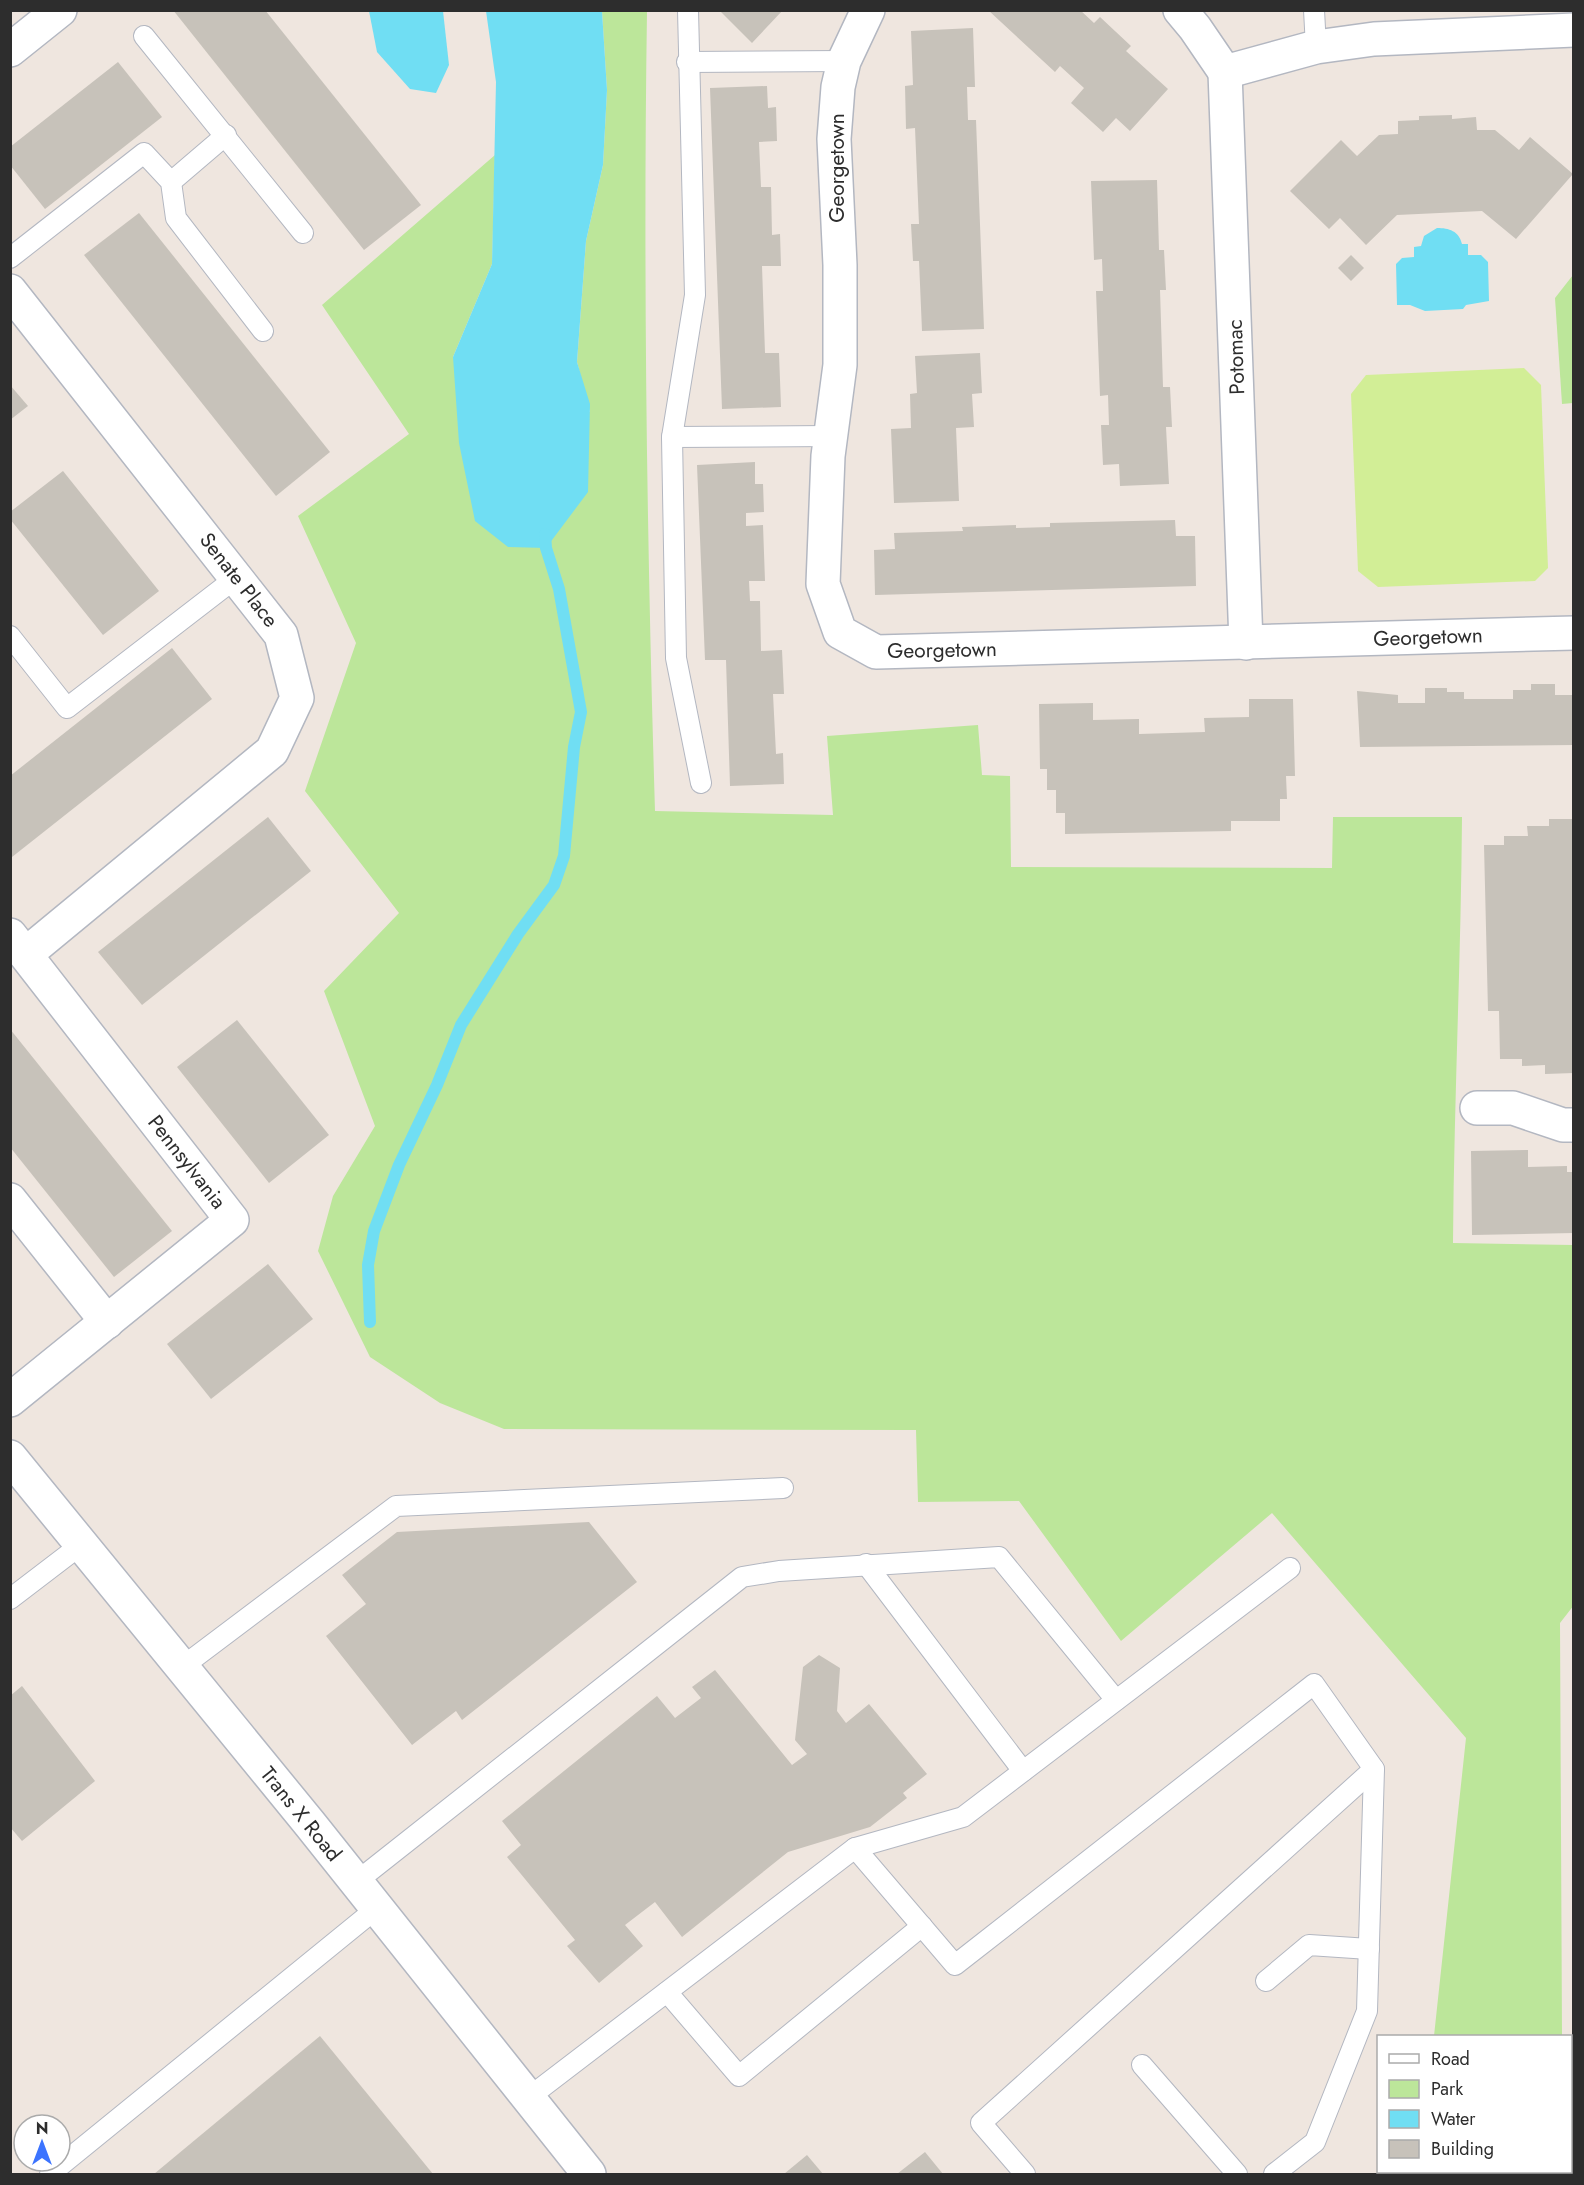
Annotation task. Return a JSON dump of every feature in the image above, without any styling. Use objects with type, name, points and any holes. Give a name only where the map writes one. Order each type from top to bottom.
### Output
[{"type":"street","name":"Georgetown","points":[[868,10],[844,61],[838,87],[834,139],[840,265],[840,365],[824,520],[823,584],[840,632],[859,645],[876,652],[1574,633]]},
{"type":"street","points":[[1180,10],[1196,28],[1225,72],[1316,47],[1374,39],[1574,30]]},
{"type":"street","points":[[10,50],[49,14]]},
{"type":"street","name":"Potomac","points":[[1225,72],[1246,643]]},
{"type":"street","name":"Senate Place","points":[[10,291],[281,635],[297,698],[272,751],[18,945]]},
{"type":"street","name":"Pennsylvania","points":[[10,1400],[232,1220],[18,945]]},
{"type":"street","points":[[1477,1108],[1513,1108],[1563,1125],[1574,1125]]},
{"type":"street","points":[[10,1200],[107,1322]]},
{"type":"street","name":"Trans X Road","points":[[10,1456],[377,1908],[589,2175]]},
{"type":"lane","points":[[688,10],[687,62],[695,295],[672,437],[676,658],[701,783]]},
{"type":"lane","points":[[1314,10],[1316,47]]},
{"type":"lane","points":[[144,36],[303,233]]},
{"type":"lane","points":[[687,62],[844,61]]},
{"type":"lane","points":[[171,182],[226,135]]},
{"type":"lane","points":[[10,258],[144,153],[171,182],[176,218],[263,331]]},
{"type":"lane","points":[[672,437],[831,436]]},
{"type":"lane","points":[[10,636],[67,708],[237,577]]},
{"type":"lane","points":[[182,1667],[396,1506],[783,1488]]},
{"type":"lane","points":[[10,1599],[82,1544]]},
{"type":"lane","points":[[356,1882],[742,1577],[779,1571],[866,1564],[999,1557],[1116,1700]]},
{"type":"lane","points":[[866,1564],[1023,1771]]},
{"type":"lane","points":[[528,2098],[855,1848],[963,1817],[1290,1568]]},
{"type":"lane","points":[[855,1848],[955,1965],[1314,1684],[1374,1769],[1367,2011],[1315,2142],[1274,2175]]},
{"type":"lane","points":[[1025,2175],[981,2123],[1374,1769]]},
{"type":"lane","points":[[50,2175],[377,1908]]},
{"type":"lane","points":[[667,1992],[739,2076],[922,1926]]},
{"type":"lane","points":[[1266,1981],[1309,1944],[1369,1949]]},
{"type":"lane","points":[[1142,2065],[1237,2175]]},
{"type":"green space","points":[[602,11],[647,11],[646,411],[655,811],[833,815],[827,736],[978,725],[982,775],[1010,776],[1011,867],[1332,868],[1333,817],[1462,817],[1453,1243],[1573,1245],[1574,1605],[1560,1623],[1562,2035],[1434,2035],[1466,1738],[1272,1513],[1121,1641],[1019,1501],[918,1502],[916,1430],[504,1429],[440,1403],[370,1357],[318,1251],[333,1196],[375,1126],[324,991],[399,913],[305,791],[356,643],[298,516],[409,434],[322,305],[495,155],[492,264],[453,357],[590,412],[577,362],[586,241],[603,165],[607,90]]},
{"type":"green space","points":[[1573,275],[1573,403],[1562,404],[1555,298]]},
{"type":"green space","points":[[1524,368],[1541,385],[1548,568],[1535,581],[1378,587],[1358,571],[1351,394],[1366,375]]},
{"type":"green space","points":[[1377,2173],[1563,2173],[1563,2174],[1374,2174]]},
{"type":"water","points":[[369,11],[443,11],[449,65],[436,93],[410,89],[377,52]]},
{"type":"water","points":[[486,11],[602,11],[607,90],[603,165],[586,241],[577,362],[590,404],[588,492],[546,548],[508,547],[475,521],[459,443],[453,357],[492,264],[496,82]]},
{"type":"water","points":[[1437,228],[1453,231],[1459,236],[1462,244],[1468,244],[1468,255],[1481,255],[1488,262],[1489,301],[1466,305],[1463,309],[1425,311],[1410,305],[1397,305],[1396,264],[1402,258],[1414,257],[1414,247],[1421,246],[1424,236]]},
{"type":"building","points":[[173,10],[265,10],[421,205],[364,250]]},
{"type":"building","points":[[719,10],[783,10],[752,43]]},
{"type":"building","points":[[988,10],[1080,10],[1094,23],[1100,17],[1131,46],[1126,51],[1168,89],[1130,131],[1116,118],[1103,132],[1071,103],[1084,88],[1060,66],[1055,72]]},
{"type":"building","points":[[973,28],[975,87],[967,87],[968,120],[976,120],[984,329],[922,331],[919,261],[913,261],[911,224],[919,224],[915,128],[906,129],[905,86],[913,85],[911,31]]},
{"type":"building","points":[[118,62],[162,117],[45,209],[10,165],[10,147]]},
{"type":"building","points":[[767,86],[768,108],[776,107],[777,141],[759,142],[761,187],[771,187],[772,235],[780,234],[781,266],[762,266],[765,353],[779,353],[781,407],[722,409],[710,88]]},
{"type":"building","points":[[1452,115],[1452,119],[1476,117],[1477,130],[1495,130],[1519,150],[1530,137],[1573,174],[1516,239],[1482,211],[1397,215],[1366,245],[1340,218],[1329,229],[1290,191],[1341,140],[1357,156],[1379,135],[1398,134],[1398,121],[1419,120],[1419,116]]},
{"type":"building","points":[[1157,180],[1159,250],[1164,250],[1166,290],[1160,290],[1163,387],[1170,387],[1172,427],[1166,427],[1169,484],[1120,486],[1119,464],[1103,465],[1101,425],[1109,425],[1108,395],[1100,396],[1096,291],[1103,291],[1102,259],[1094,260],[1091,181]]},
{"type":"building","points":[[139,213],[330,452],[276,496],[84,255]]},
{"type":"building","points":[[1351,255],[1364,268],[1351,281],[1338,268]]},
{"type":"building","points":[[980,353],[982,393],[972,394],[974,427],[956,428],[959,501],[894,503],[891,429],[911,428],[910,394],[917,393],[915,356]]},
{"type":"building","points":[[10,385],[28,406],[10,420]]},
{"type":"building","points":[[755,462],[755,484],[763,484],[764,512],[746,513],[746,526],[763,525],[765,581],[749,581],[750,601],[760,601],[761,651],[782,650],[784,694],[773,694],[776,754],[783,753],[784,784],[730,786],[726,660],[705,660],[697,465]]},
{"type":"building","points":[[63,471],[159,591],[103,635],[10,519],[10,512]]},
{"type":"building","points":[[1175,520],[1176,536],[1195,536],[1196,586],[875,595],[874,550],[895,549],[894,533],[963,531],[962,527],[1016,525],[1016,528],[1050,527],[1050,523]]},
{"type":"building","points":[[172,648],[212,699],[12,857],[10,776]]},
{"type":"building","points":[[1531,684],[1555,684],[1555,695],[1574,695],[1574,745],[1360,747],[1357,691],[1398,695],[1398,703],[1425,703],[1425,688],[1447,688],[1447,692],[1464,692],[1464,699],[1513,699],[1513,690],[1531,690]]},
{"type":"building","points":[[1249,699],[1293,699],[1295,776],[1286,776],[1287,799],[1280,799],[1280,821],[1231,821],[1231,831],[1065,834],[1065,813],[1056,813],[1056,790],[1047,790],[1047,769],[1040,769],[1039,704],[1093,703],[1093,720],[1139,719],[1139,734],[1205,732],[1204,718],[1249,717]]},
{"type":"building","points":[[268,817],[311,871],[142,1005],[98,952]]},
{"type":"building","points":[[1549,819],[1574,819],[1574,1073],[1545,1074],[1545,1065],[1522,1066],[1522,1059],[1500,1059],[1499,1011],[1488,1011],[1484,845],[1504,845],[1504,836],[1528,836],[1527,826],[1549,826]]},
{"type":"building","points":[[237,1020],[329,1135],[269,1183],[177,1067]]},
{"type":"building","points":[[10,1029],[172,1231],[114,1277],[10,1147]]},
{"type":"building","points":[[1528,1150],[1528,1167],[1567,1166],[1567,1172],[1574,1172],[1574,1233],[1472,1235],[1471,1151]]},
{"type":"building","points":[[268,1264],[313,1319],[211,1399],[167,1344]]},
{"type":"building","points":[[589,1522],[637,1582],[462,1720],[456,1711],[412,1745],[326,1636],[366,1604],[342,1575],[397,1532]]},
{"type":"building","points":[[819,1655],[840,1668],[837,1711],[846,1723],[869,1704],[927,1774],[903,1793],[907,1798],[870,1827],[788,1852],[682,1937],[655,1902],[625,1925],[643,1946],[599,1983],[567,1946],[575,1940],[507,1857],[521,1845],[502,1821],[657,1696],[675,1718],[701,1698],[692,1687],[715,1670],[792,1765],[807,1754],[795,1740],[803,1667]]},
{"type":"building","points":[[22,1686],[95,1781],[22,1841],[10,1827],[10,1696]]},
{"type":"building","points":[[320,2036],[433,2174],[154,2174]]},
{"type":"building","points":[[925,2152],[943,2174],[897,2174]]},
{"type":"building","points":[[807,2155],[823,2174],[784,2174]]},
{"type":"waterway","points":[[370,1322],[368,1265],[374,1231],[399,1165],[437,1085],[461,1025],[518,934],[554,885],[564,856],[574,747],[581,712],[559,589],[546,548],[545,534]]}]
